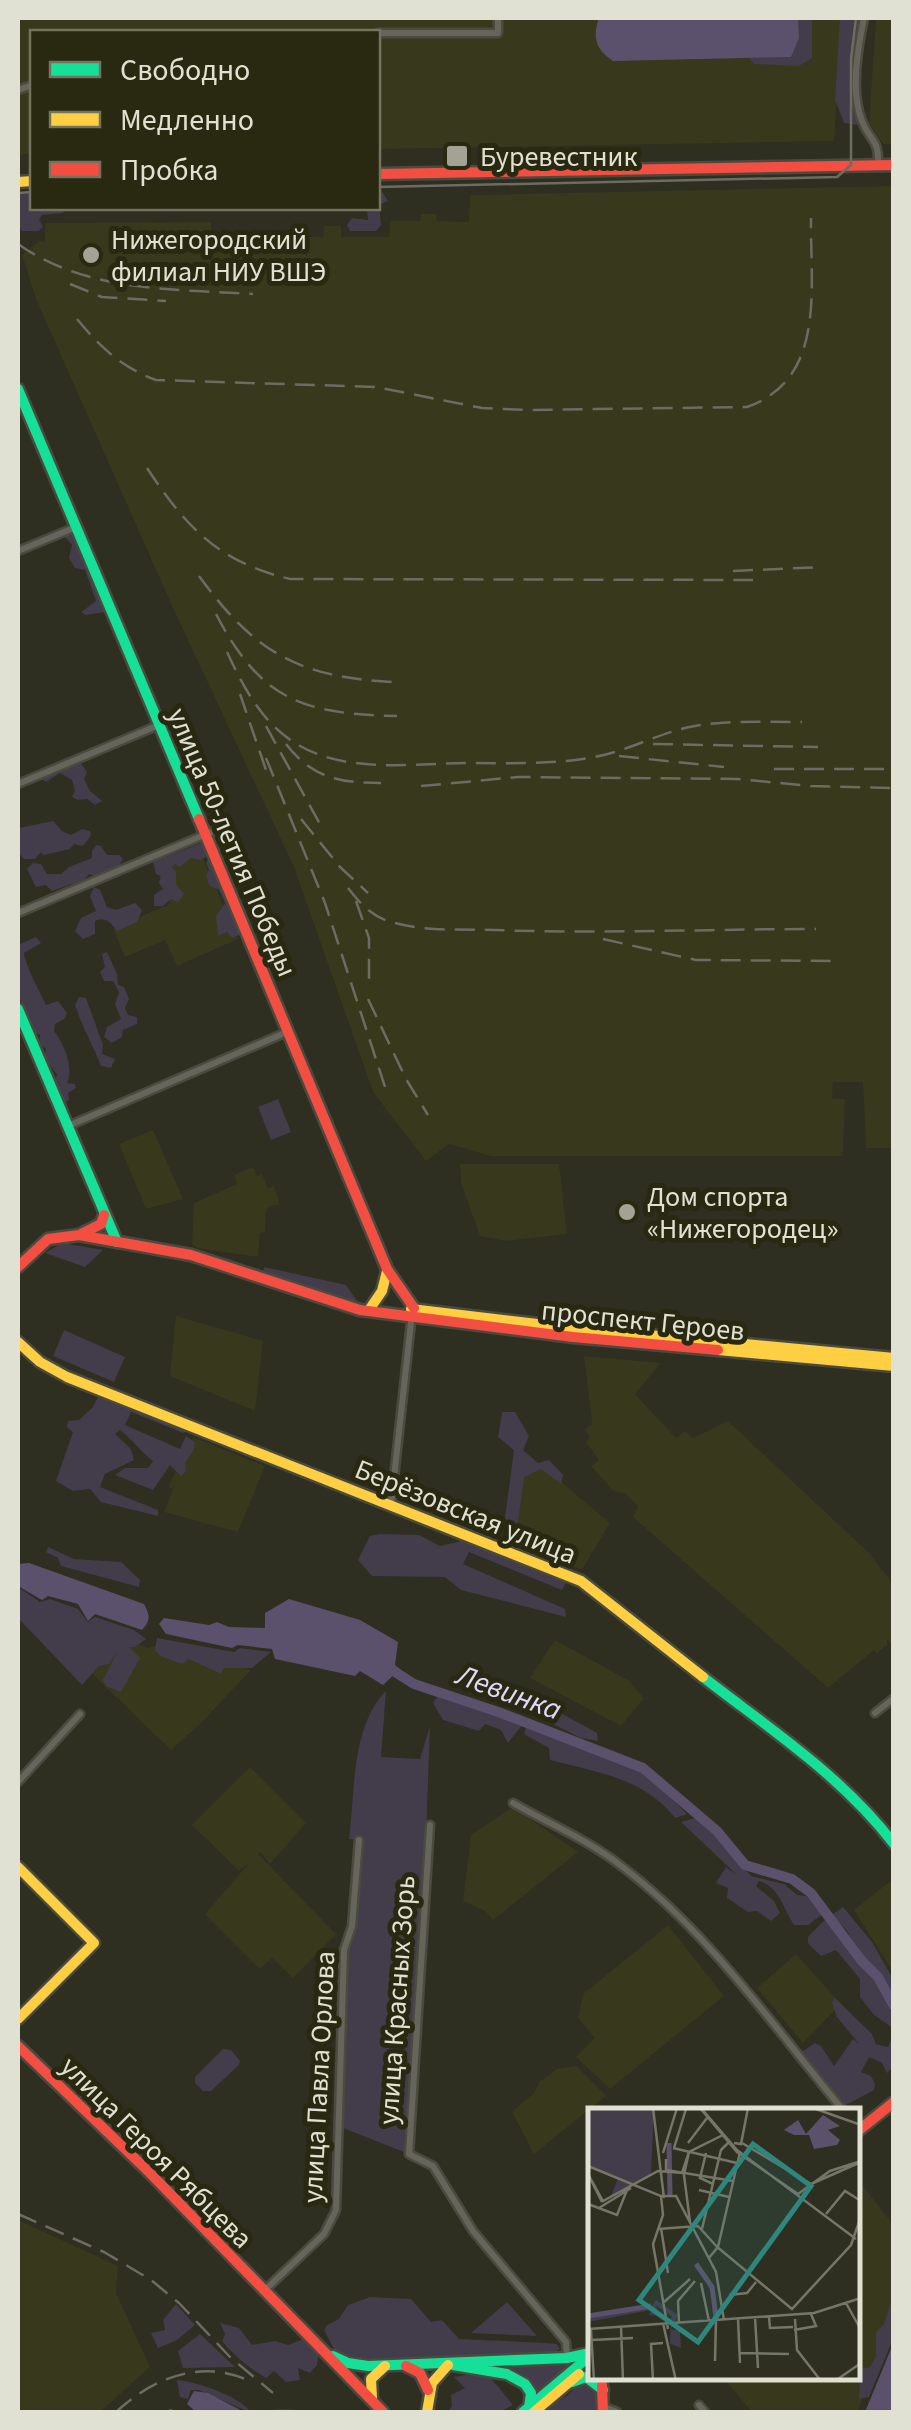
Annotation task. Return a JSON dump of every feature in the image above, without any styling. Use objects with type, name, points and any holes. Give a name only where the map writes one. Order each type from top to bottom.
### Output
[{"type":"main road","points":[[380,174],[894,166]]},
{"type":"main road","name":"улица 50-летия Победы","points":[[18,389],[159,724],[211,832],[387,1269],[412,1312]]},
{"type":"main road","points":[[18,1009],[116,1242]]},
{"type":"main road","points":[[18,1266],[48,1239],[79,1235],[98,1226],[104,1215]]},
{"type":"main road","name":"проспект Героев","points":[[79,1235],[206,1259],[344,1307],[894,1358]]},
{"type":"main road","points":[[369,1310],[386,1281],[387,1269]]},
{"type":"main road","name":"проспект Героев","points":[[412,1312],[573,1337],[894,1366]]},
{"type":"main road","name":"Берёзовская улица","points":[[18,1342],[40,1362],[67,1376],[581,1581],[845,1788],[894,1844]]},
{"type":"main road","points":[[18,1867],[94,1943],[18,2019]]},
{"type":"main road","name":"улица Героя Рябцева","points":[[18,2046],[383,2412]]},
{"type":"main road","points":[[861,2128],[894,2102]]},
{"type":"main road","points":[[861,2137],[894,2110]]},
{"type":"main road","points":[[322,2349],[355,2365],[450,2364],[588,2354]]},
{"type":"main road","points":[[529,2411],[588,2357]]},
{"type":"main road","points":[[450,2364],[521,2378],[531,2393],[529,2411]]},
{"type":"main road","points":[[426,2412],[436,2376],[450,2364]]},
{"type":"main road","points":[[374,2403],[369,2381],[387,2365]]},
{"type":"main road","points":[[405,2365],[420,2373],[429,2392]]},
{"type":"main road","points":[[529,2411],[588,2367]]},
{"type":"main road","points":[[567,2385],[588,2377]]},
{"type":"main road","points":[[593,2380],[603,2390]]},
{"type":"main road","points":[[600,2380],[603,2410]]},
{"type":"street","points":[[380,32],[498,33],[498,18]]},
{"type":"street","points":[[864,18],[857,92],[862,122],[878,144],[878,165]]},
{"type":"street","points":[[18,551],[76,527]]},
{"type":"street","points":[[18,784],[159,724]]},
{"type":"street","points":[[18,912],[211,832]]},
{"type":"street","points":[[68,1126],[289,1031]]},
{"type":"street","points":[[391,1505],[412,1312]]},
{"type":"street","points":[[876,1713],[894,1698]]},
{"type":"street","points":[[18,1782],[80,1714]]},
{"type":"street","points":[[512,1803],[618,1863],[662,1900],[744,1987],[841,2108]]},
{"type":"street","name":"улица Красных Зорь","points":[[430,1824],[408,2154],[434,2166],[473,2232],[566,2342],[566,2358]]},
{"type":"street","name":"улица Павла Орлова","points":[[265,2290],[324,2234],[336,2210],[344,1950],[352,1926],[360,1840]]},
{"type":"street","points":[[699,2404],[705,2412]]},
{"type":"street","points":[[603,2410],[616,2412]]},
{"type":"shaded area","points":[[18,18],[842,18],[834,141],[380,149],[380,30],[30,30],[30,153],[18,155]]},
{"type":"shaded area","points":[[599,18],[798,18],[799,38],[791,57],[613,61],[597,42]]},
{"type":"shaded area","points":[[798,18],[812,18],[812,58],[799,66],[754,64],[749,58],[791,57],[799,38]]},
{"type":"shaded area","points":[[840,18],[861,18],[858,125],[844,123],[835,100]]},
{"type":"shaded area","points":[[876,18],[893,18],[893,144],[883,144],[869,123]]},
{"type":"shaded area","points":[[893,186],[893,1148],[866,1148],[863,1082],[833,1082],[832,1098],[845,1099],[843,1156],[491,1156],[449,1144],[426,1161],[373,1092],[294,867],[173,608],[36,299],[22,255],[39,241],[45,242],[45,223],[211,222],[212,233],[290,232],[291,237],[323,237],[324,226],[341,226],[341,237],[389,237],[390,221],[420,221],[421,214],[436,214],[437,221],[469,222],[470,195]]},
{"type":"shaded area","points":[[380,190],[381,190],[388,201],[380,205]]},
{"type":"shaded area","points":[[18,194],[30,194],[30,210],[65,210],[42,215],[39,220],[43,226],[39,231],[22,231],[18,225]]},
{"type":"shaded area","points":[[367,210],[380,210],[381,225],[376,231],[350,231],[347,225],[352,218],[368,220]]},
{"type":"shaded area","points":[[74,531],[108,605],[105,612],[81,612],[96,601],[85,570],[75,568],[69,558],[72,545],[64,536]]},
{"type":"shaded area","points":[[79,760],[87,772],[84,779],[90,791],[102,801],[95,805],[87,799],[72,797],[72,780],[60,773],[46,782],[41,779],[63,767],[70,768]]},
{"type":"shaded area","points":[[18,817],[19,828],[53,821],[71,835],[82,829],[90,831],[91,836],[83,846],[74,844],[70,849],[44,855],[41,852],[35,859],[24,859],[18,852]]},
{"type":"shaded area","points":[[207,844],[208,856],[200,860],[191,858],[180,867],[172,867],[176,884],[184,894],[178,902],[171,899],[163,906],[154,906],[154,895],[163,889],[153,862]]},
{"type":"shaded area","points":[[96,845],[107,855],[119,855],[123,859],[119,866],[52,891],[46,885],[36,887],[27,869],[33,863],[41,864],[47,874],[61,874],[92,858]]},
{"type":"shaded area","points":[[198,847],[238,939],[177,966],[165,940],[125,957],[113,928],[170,904],[155,865]]},
{"type":"shaded area","points":[[208,859],[214,859],[216,875],[222,880],[234,916],[243,929],[232,938],[227,932],[218,936],[216,916],[225,903],[219,890],[209,885]]},
{"type":"shaded area","points":[[94,887],[100,890],[107,907],[116,910],[135,903],[142,910],[137,922],[117,931],[108,921],[95,921],[95,934],[83,939],[75,931],[81,918],[96,911],[90,896]]},
{"type":"shaded area","points":[[36,937],[41,943],[24,953],[30,972],[46,1005],[58,1001],[67,1013],[55,1024],[54,1031],[67,1056],[67,1083],[75,1084],[76,1088],[68,1093],[69,1100],[64,1104],[54,1081],[57,1075],[44,1057],[46,1049],[39,1044],[40,1035],[34,1033],[18,994],[18,945]]},
{"type":"shaded area","points":[[107,952],[118,985],[124,987],[129,999],[125,1008],[128,1015],[137,1017],[137,1024],[123,1030],[122,1037],[112,1043],[104,1037],[107,1027],[121,1019],[115,1004],[119,992],[113,981],[104,981],[100,972],[105,967],[102,954]]},
{"type":"shaded area","points":[[79,997],[86,998],[103,1045],[102,1054],[115,1059],[111,1068],[101,1066],[75,1005]]},
{"type":"shaded area","points":[[278,1099],[291,1132],[271,1140],[258,1107]]},
{"type":"shaded area","points":[[153,1130],[183,1199],[146,1209],[119,1144]]},
{"type":"shaded area","points":[[460,1164],[559,1164],[567,1234],[506,1241],[480,1236],[461,1183]]},
{"type":"shaded area","points":[[250,1168],[257,1176],[262,1174],[268,1188],[274,1186],[280,1205],[269,1206],[266,1211],[258,1257],[197,1248],[192,1244],[194,1203],[237,1184],[234,1175]]},
{"type":"shaded area","points":[[62,1243],[103,1250],[85,1267],[45,1253]]},
{"type":"shaded area","points":[[264,1267],[346,1285],[358,1302],[342,1300],[263,1271]]},
{"type":"shaded area","points":[[176,1316],[263,1341],[255,1411],[170,1376]]},
{"type":"shaded area","points":[[64,1330],[125,1357],[114,1382],[53,1356]]},
{"type":"shaded area","points":[[584,1356],[661,1363],[635,1394],[676,1438],[685,1431],[693,1438],[728,1421],[869,1553],[893,1584],[893,1641],[887,1639],[887,1645],[877,1653],[874,1650],[828,1688],[633,1517],[638,1506],[626,1494],[613,1491],[591,1466],[599,1460],[586,1442],[590,1438],[585,1430],[592,1423]]},
{"type":"shaded area","points":[[99,1395],[188,1428],[183,1433],[131,1412],[125,1425],[180,1449],[186,1436],[195,1442],[185,1463],[186,1471],[181,1476],[170,1465],[153,1490],[115,1475],[125,1468],[148,1468],[153,1461],[120,1430],[115,1434],[131,1449],[134,1460],[105,1474],[100,1487],[158,1510],[158,1516],[101,1502],[90,1489],[73,1491],[56,1481],[73,1432],[67,1427],[68,1421],[79,1420]]},
{"type":"shaded area","points":[[502,1412],[515,1412],[529,1436],[523,1450],[538,1463],[549,1460],[563,1475],[561,1484],[541,1469],[524,1477],[518,1522],[510,1531],[504,1525],[514,1450],[498,1437]]},
{"type":"shaded area","points":[[193,1437],[265,1466],[238,1532],[164,1512],[173,1489],[168,1487]]},
{"type":"shaded area","points":[[540,1464],[610,1523],[582,1570],[512,1541],[521,1474]]},
{"type":"shaded area","points":[[419,1535],[440,1546],[466,1540],[568,1579],[562,1590],[469,1552],[463,1564],[565,1609],[566,1617],[461,1590],[445,1577],[372,1576],[358,1560],[370,1536]]},
{"type":"shaded area","points":[[48,1547],[74,1559],[121,1562],[140,1580],[139,1587],[61,1566],[58,1558],[46,1552]]},
{"type":"shaded area","points":[[29,1563],[144,1604],[147,1623],[142,1630],[95,1614],[88,1621],[78,1604],[48,1596],[42,1600],[18,1586],[18,1564]]},
{"type":"shaded area","points":[[18,1587],[40,1602],[50,1599],[78,1609],[88,1622],[95,1617],[134,1630],[146,1639],[129,1647],[140,1658],[121,1692],[106,1686],[103,1680],[118,1650],[109,1664],[99,1666],[82,1685],[18,1618]]},
{"type":"shaded area","points":[[289,1599],[360,1620],[398,1642],[395,1665],[400,1669],[383,1685],[360,1671],[355,1676],[275,1659],[272,1649],[238,1645],[232,1648],[166,1634],[159,1624],[164,1618],[265,1628],[265,1613]]},
{"type":"shaded area","points":[[27,1611],[149,1648],[159,1644],[251,1670],[171,1750]]},
{"type":"shaded area","points":[[157,1638],[234,1652],[240,1648],[271,1652],[252,1668],[224,1668],[221,1674],[189,1659],[182,1664],[160,1656],[155,1650]]},
{"type":"shaded area","points":[[555,1640],[628,1680],[644,1698],[621,1726],[530,1678]]},
{"type":"shaded area","points":[[477,1688],[503,1696],[528,1695],[597,1733],[598,1741],[581,1738],[551,1723],[551,1716],[534,1708],[530,1714],[472,1693]]},
{"type":"shaded area","points":[[386,1691],[381,1757],[420,1759],[430,1726],[425,1863],[404,2145],[409,2154],[338,2126],[344,1950],[352,1926],[359,1840],[349,1839],[354,1781],[366,1722]]},
{"type":"shaded area","points":[[437,1697],[522,1725],[508,1743],[501,1730],[485,1724],[479,1731],[443,1720],[433,1703]]},
{"type":"shaded area","points":[[526,1727],[642,1769],[687,1814],[675,1818],[634,1785],[550,1760],[549,1748],[524,1734]]},
{"type":"shaded area","points":[[250,1767],[306,1823],[270,1864],[258,1854],[336,1934],[293,1978],[272,1958],[260,1969],[205,1914],[250,1862],[239,1871],[192,1825]]},
{"type":"shaded area","points":[[513,1807],[578,1852],[493,1920],[485,1911],[463,1901],[471,1835]]},
{"type":"shaded area","points":[[695,1818],[716,1834],[751,1876],[784,1884],[797,1895],[806,1896],[824,1913],[808,1925],[794,1925],[776,1893],[759,1881],[756,1886],[774,1901],[780,1913],[771,1921],[727,1898],[728,1888],[716,1883],[726,1867],[737,1875],[681,1822]]},
{"type":"shaded area","points":[[893,1879],[893,1972],[854,1910]]},
{"type":"shaded area","points":[[843,1907],[872,1942],[893,1979],[893,2003],[880,1976],[862,1958],[847,1931],[832,1915]]},
{"type":"shaded area","points":[[827,1918],[879,1984],[893,2028],[874,2015],[860,1997],[860,1979],[836,1950],[821,1956],[808,1943],[808,1937]]},
{"type":"shaded area","points":[[668,1925],[724,1996],[610,2089],[576,2057],[595,2038],[578,2018],[583,1994]]},
{"type":"shaded area","points":[[796,1954],[841,2004],[803,2043],[757,1988]]},
{"type":"shaded area","points":[[835,1998],[872,2034],[876,2044],[888,2047],[891,2040],[893,2043],[893,2067],[887,2073],[882,2063],[869,2057],[861,2072],[871,2076],[874,2090],[844,2106],[800,2053],[815,2043],[834,2066],[853,2039],[859,2044],[837,2017],[832,2002]]},
{"type":"shaded area","points":[[223,2049],[231,2050],[239,2065],[211,2091],[203,2091],[195,2077]]},
{"type":"shaded area","points":[[576,2066],[606,2096],[534,2154],[512,2112],[534,2093],[539,2082],[557,2069]]},
{"type":"shaded area","points":[[861,2184],[893,2224],[894,2328],[857,2412],[752,2412],[725,2380],[861,2380]]},
{"type":"shaded area","points":[[18,2220],[118,2266],[116,2293],[150,2367],[100,2412],[18,2412]]},
{"type":"shaded area","points":[[893,2296],[893,2339],[869,2397],[859,2399],[861,2369],[870,2367],[876,2357],[876,2332],[884,2324]]},
{"type":"shaded area","points":[[370,2297],[411,2299],[431,2322],[442,2320],[459,2339],[557,2344],[560,2349],[549,2355],[438,2360],[376,2359],[335,2351],[324,2330],[327,2325],[339,2319],[348,2305]]},
{"type":"shaded area","points":[[507,2302],[537,2336],[471,2333]]},
{"type":"shaded area","points":[[176,2304],[195,2325],[177,2340],[158,2348],[151,2333],[165,2330],[163,2320]]},
{"type":"shaded area","points":[[220,2323],[239,2328],[252,2345],[275,2341],[288,2345],[306,2338],[319,2351],[317,2365],[310,2373],[298,2368],[300,2380],[286,2382],[274,2371],[266,2378],[222,2341],[225,2334]]},
{"type":"shaded area","points":[[200,2334],[235,2367],[183,2368],[178,2351]]},
{"type":"shaded area","points":[[893,2344],[893,2412],[865,2412]]},
{"type":"shaded area","points":[[565,2361],[568,2368],[535,2395],[520,2372],[473,2366]]},
{"type":"shaded area","points":[[454,2377],[490,2377],[513,2405],[500,2412],[447,2412],[452,2406],[451,2395],[465,2388]]},
{"type":"shaded area","points":[[177,2380],[216,2390],[250,2411],[302,2412],[249,2412],[199,2390],[191,2390],[188,2399],[180,2397]]},
{"type":"shaded area","points":[[580,2380],[595,2393],[595,2412],[542,2412],[569,2394]]},
{"type":"shaded area","points":[[194,2391],[208,2393],[244,2412],[196,2412],[187,2404]]},
{"type":"waterway","name":"Левинка","points":[[389,1668],[414,1684],[643,1768],[717,1831],[745,1865],[792,1879],[811,1893],[878,1977],[894,2006]]},
{"type":"waterway","points":[[167,2412],[171,2410]]},
{"type":"tram line","points":[[380,187],[837,177],[851,165],[851,59],[856,18]]},
{"type":"tram line","points":[[18,193],[30,192]]},
{"type":"railway","points":[[77,319],[112,355],[156,380],[376,387],[482,408],[747,407],[773,394],[791,375],[802,353],[811,301],[811,218]]},
{"type":"railway","points":[[18,244],[44,260],[101,280],[161,289],[253,294]]},
{"type":"railway","points":[[70,284],[102,297],[166,301]]},
{"type":"railway","points":[[147,468],[190,525],[206,539],[243,563],[290,579],[753,580]]},
{"type":"railway","points":[[733,571],[822,567]]},
{"type":"railway","points":[[199,576],[240,624],[281,656],[330,674],[393,682]]},
{"type":"railway","points":[[216,614],[250,666],[288,697],[336,711],[397,716]]},
{"type":"railway","points":[[227,652],[256,705],[287,738],[319,755],[359,764],[578,760],[695,726],[802,722]]},
{"type":"railway","points":[[240,694],[266,770]]},
{"type":"railway","points":[[266,726],[321,826]]},
{"type":"railway","points":[[286,744],[306,764],[328,776],[381,783]]},
{"type":"railway","points":[[653,744],[818,747]]},
{"type":"railway","points":[[619,756],[724,767]]},
{"type":"railway","points":[[266,758],[325,903],[387,1093]]},
{"type":"railway","points":[[774,769],[894,769]]},
{"type":"railway","points":[[421,786],[518,777],[737,779],[894,788]]},
{"type":"railway","points":[[301,819],[340,867],[368,893]]},
{"type":"railway","points":[[348,888],[365,908],[382,918],[428,928],[575,932],[816,929]]},
{"type":"railway","points":[[356,901],[369,938],[369,986]]},
{"type":"railway","points":[[603,939],[696,960],[838,961]]},
{"type":"railway","points":[[368,999],[406,1079],[428,1115]]},
{"type":"railway","points":[[18,2214],[104,2252],[151,2280],[273,2393]]},
{"type":"railway","points":[[116,2412],[146,2389],[180,2375],[215,2372],[252,2382]]},
{"type":"traffic: fast","points":[[18,389],[199,819]]},
{"type":"traffic: fast","points":[[18,1009],[117,1242]]},
{"type":"traffic: fast","points":[[703,1677],[828,1775],[894,1844]]},
{"type":"traffic: fast","points":[[333,2356],[368,2366],[567,2358],[588,2353]]},
{"type":"traffic: fast","points":[[523,2412],[588,2358]]},
{"type":"traffic: fast","points":[[453,2365],[507,2374],[525,2384],[531,2393],[529,2408]]},
{"type":"traffic: fast","points":[[572,2382],[588,2379]]},
{"type":"traffic: fast","points":[[590,2380],[603,2390]]},
{"type":"traffic: slow","points":[[18,182],[30,181]]},
{"type":"traffic: slow","points":[[369,1310],[382,1291],[387,1271]]},
{"type":"traffic: slow","points":[[411,1309],[894,1358]]},
{"type":"traffic: slow","points":[[18,1342],[40,1362],[67,1377],[581,1581],[703,1677]]},
{"type":"traffic: slow","points":[[718,1350],[894,1366]]},
{"type":"traffic: slow","points":[[18,1867],[94,1943],[18,2019]]},
{"type":"traffic: slow","points":[[427,2412],[432,2383],[448,2365]]},
{"type":"traffic: slow","points":[[372,2398],[371,2379],[385,2366]]},
{"type":"traffic: slow","points":[[534,2412],[579,2374]]},
{"type":"traffic: jam","points":[[380,174],[894,165]]},
{"type":"traffic: jam","points":[[199,819],[387,1269],[414,1308]]},
{"type":"traffic: jam","points":[[81,1234],[101,1224],[104,1215]]},
{"type":"traffic: jam","points":[[18,1267],[48,1239],[79,1235],[191,1255],[360,1310],[573,1337],[718,1350]]},
{"type":"traffic: jam","points":[[18,2046],[149,2172],[383,2412]]},
{"type":"traffic: jam","points":[[861,2129],[894,2102]]},
{"type":"traffic: jam","points":[[406,2366],[420,2373],[428,2390]]},
{"type":"traffic: jam","points":[[602,2385],[603,2412]]},
{"type":"place","name":"Буревестник","points":[[457,156]]},
{"type":"place","name":"Нижегородский филиал НИУ ВШЭ","points":[[91,255]]},
{"type":"place","name":"Дом спорта «Нижегородец»","points":[[627,1212]]}]
